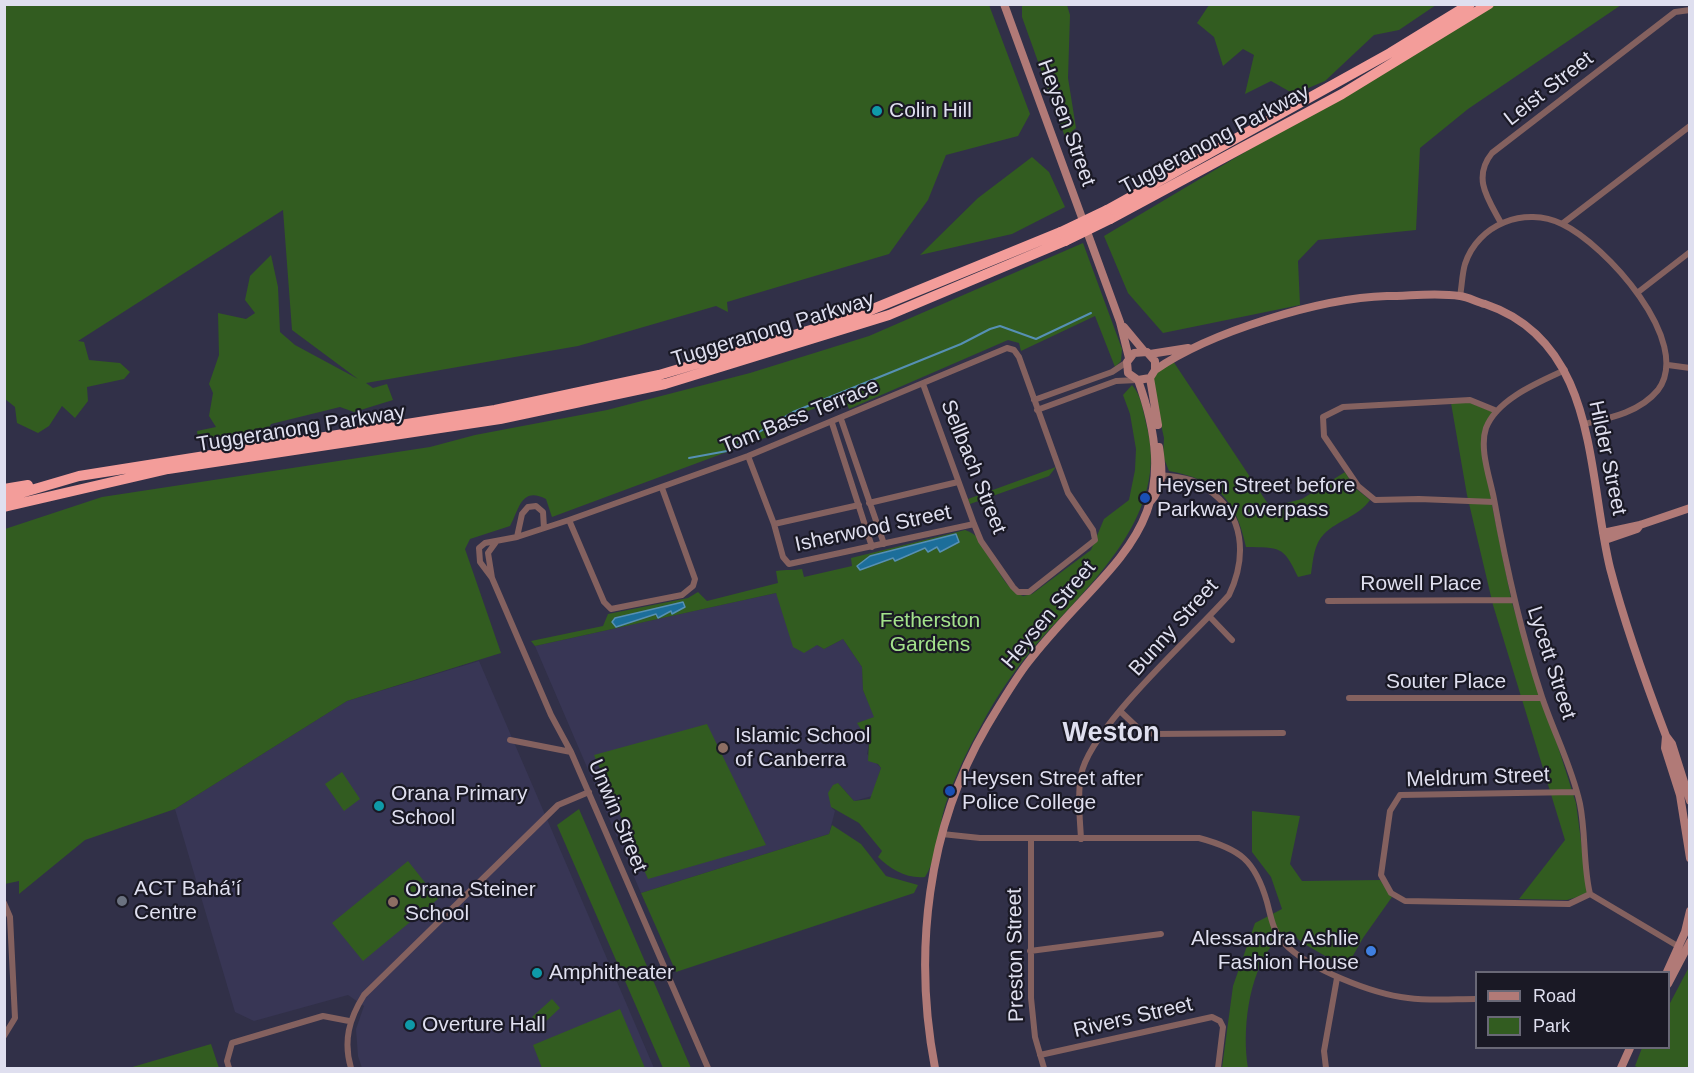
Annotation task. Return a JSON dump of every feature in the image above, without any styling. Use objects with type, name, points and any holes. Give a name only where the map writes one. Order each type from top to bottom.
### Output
[{"type":"highway","name":"Tuggeranong Parkway","points":[[1108,214],[1390,53],[1470,4]]},
{"type":"highway","name":"Tuggeranong Parkway","points":[[4,507],[168,469],[500,419],[665,384],[889,315],[1063,236],[1342,94],[1489,4]]},
{"type":"highway","name":"Tuggeranong Parkway","points":[[4,498],[79,476],[495,410],[659,375],[850,318],[1063,236]]},
{"type":"highway","points":[[4,489],[79,476]]},
{"type":"main road","name":"Heysen Street","points":[[1004,4],[1120,322],[1128,360],[1128,373],[1138,380],[1154,433],[1159,475]]},
{"type":"main road","name":"Hilder Street","points":[[1147,353],[1194,347],[1308,308],[1373,297],[1460,296],[1500,309],[1522,322],[1542,338],[1565,370],[1584,424],[1604,536],[1640,668],[1666,736],[1672,744],[1687,795],[1689,858]]},
{"type":"main road","name":"Heysen Street","points":[[935,1068],[926,1008],[924,949],[931,885],[942,834],[963,773],[987,727],[1026,664],[1129,549],[1150,502],[1156,496],[1159,475],[1159,430],[1153,374],[1155,361],[1120,322]]},
{"type":"main road","name":"Hilder Street","points":[[1153,374],[1194,347]]},
{"type":"main road","points":[[1128,360],[1134,353],[1147,353]]},
{"type":"main road","points":[[1138,380],[1153,374]]},
{"type":"main road","points":[[1604,536],[1689,508]]},
{"type":"main road","points":[[1670,980],[1685,947],[1689,911]]},
{"type":"main road","points":[[1667,971],[1685,947]]},
{"type":"main road","points":[[1621,1068],[1629,1049]]},
{"type":"street","name":"Leist Street","points":[[1501,223],[1483,188],[1481,175],[1484,163],[1492,153],[1675,12],[1689,10]]},
{"type":"street","points":[[1562,224],[1689,126]]},
{"type":"street","points":[[1460,296],[1466,263],[1476,244],[1510,218],[1546,219],[1562,224],[1622,271],[1659,330],[1666,346],[1668,365],[1659,390],[1637,409],[1584,424]]},
{"type":"street","points":[[1637,292],[1689,252]]},
{"type":"street","name":"Tom Bass Terrace","points":[[496,542],[569,520],[748,456],[1009,348],[1018,357],[1034,400]]},
{"type":"street","points":[[1034,400],[1113,372],[1128,360]]},
{"type":"street","points":[[1668,365],[1689,368]]},
{"type":"street","points":[[1494,502],[1374,500],[1358,486],[1324,436],[1323,417],[1342,407],[1470,400],[1497,411],[1565,370]]},
{"type":"street","points":[[1037,410],[1116,381],[1138,380]]},
{"type":"street","name":"Sellbach Street","points":[[923,384],[981,541],[1018,592],[1029,592],[1095,540],[1093,530],[1068,493],[1034,400]]},
{"type":"street","name":"Lycett Street","points":[[1497,411],[1484,436],[1494,502],[1514,600],[1542,698],[1576,792],[1590,894]]},
{"type":"street","points":[[841,419],[884,544]]},
{"type":"street","points":[[832,423],[872,547]]},
{"type":"street","name":"Isherwood Street","points":[[748,456],[774,524],[783,557],[789,564],[974,524]]},
{"type":"street","name":"Bunny Street","points":[[1081,839],[1081,774],[1094,745],[1120,711],[1229,595],[1238,576],[1242,551],[1239,529],[1229,510],[1217,496],[1194,480],[1159,475]]},
{"type":"street","points":[[869,503],[958,482]]},
{"type":"street","points":[[569,520],[604,602],[611,609],[682,595],[693,586],[695,579],[662,488]]},
{"type":"street","points":[[774,524],[859,505]]},
{"type":"street","points":[[517,537],[522,514],[528,507],[536,506],[543,512],[544,528]]},
{"type":"street","name":"Unwin Street","points":[[496,542],[485,543],[478,552],[480,562],[492,578],[552,715],[572,752],[708,1068]]},
{"type":"street","name":"Rowell Place","points":[[1328,601],[1514,600]]},
{"type":"street","points":[[1210,617],[1232,640]]},
{"type":"street","name":"Souter Place","points":[[1349,698],[1542,698]]},
{"type":"street","points":[[1120,711],[1139,729],[1153,735],[1284,733]]},
{"type":"street","points":[[510,740],[572,752]]},
{"type":"street","points":[[349,1068],[350,1021],[364,995],[558,805],[589,792]]},
{"type":"street","name":"Meldrum Street","points":[[1576,792],[1400,795],[1390,811],[1381,875],[1391,893],[1406,901],[1569,904],[1590,894]]},
{"type":"street","points":[[942,834],[980,838],[1031,839],[1199,838],[1229,846],[1254,868],[1266,900],[1272,925],[1284,943],[1337,978],[1407,998],[1475,999]]},
{"type":"street","name":"Preston Street","points":[[1031,839],[1030,951],[1035,1037],[1044,1068]]},
{"type":"street","points":[[1590,894],[1685,947]]},
{"type":"street","points":[[4,903],[10,917],[15,1018],[4,1036]]},
{"type":"street","points":[[1030,951],[1161,934]]},
{"type":"street","points":[[1326,1068],[1324,1052],[1337,978]]},
{"type":"street","points":[[229,1068],[227,1060],[231,1043],[324,1016],[350,1021]]},
{"type":"street","name":"Rivers Street","points":[[1040,1055],[1212,1017],[1221,1022],[1223,1028],[1218,1068]]},
{"type":"shaded area","name":"Islamic School of Canberra","points":[[776,593],[817,645],[824,649],[843,639],[862,667],[863,690],[875,717],[858,723],[869,742],[867,754],[881,768],[872,796],[854,801],[838,783],[831,807],[835,811],[829,834],[641,893],[535,646]]},
{"type":"shaded area","name":"Orana Steiner School","points":[[479,661],[654,1068],[362,1068],[358,1056],[356,1029],[364,1006],[348,995],[254,1021],[235,1012],[175,809],[347,701]]},
{"type":"green space","points":[[5,4],[989,5],[1030,114],[1018,136],[946,155],[928,200],[889,254],[727,302],[728,312],[716,306],[578,346],[366,383],[373,388],[387,384],[393,400],[354,412],[340,407],[271,424],[267,432],[198,438],[197,431],[216,427],[209,416],[213,393],[209,384],[219,355],[218,313],[246,319],[255,313],[245,300],[250,276],[271,255],[278,287],[280,332],[295,345],[358,379],[292,330],[283,210],[78,341],[84,342],[89,360],[120,363],[130,372],[124,379],[87,387],[88,401],[75,418],[62,406],[49,426],[38,433],[17,423],[15,407],[5,399]]},
{"type":"green space","points":[[1022,5],[1067,5],[1070,15],[1068,78],[1076,128],[1065,137],[1022,17]]},
{"type":"green space","points":[[1209,5],[1436,5],[1399,30],[1374,35],[1325,81],[1294,94],[1271,81],[1245,94],[1254,55],[1243,49],[1223,66],[1214,37],[1197,23]]},
{"type":"green space","points":[[1492,5],[1621,5],[1468,109],[1420,148],[1416,230],[1318,240],[1298,261],[1300,305],[1163,333],[1128,293],[1104,236]]},
{"type":"green space","points":[[1032,157],[1049,172],[1065,207],[1012,234],[920,255],[978,198]]},
{"type":"green space","points":[[1083,243],[1122,349],[1121,361],[1115,367],[1095,316],[1021,351],[1019,343],[1008,340],[849,409],[844,397],[803,413],[805,423],[552,517],[546,499],[531,495],[522,502],[510,526],[470,539],[465,549],[501,653],[347,701],[175,809],[85,840],[19,894],[19,881],[5,884],[5,529],[102,497],[430,447],[475,435],[607,410],[750,373],[869,336]]},
{"type":"green space","points":[[1173,361],[1270,507],[1302,499],[1345,472],[1355,488],[1370,500],[1360,511],[1324,534],[1314,552],[1311,574],[1298,577],[1288,559],[1279,550],[1246,547],[1237,517],[1222,495],[1200,480],[1169,471],[1163,456],[1164,438],[1151,380],[1159,368]]},
{"type":"green space","name":"Fetherston Gardens","points":[[1132,385],[1138,393],[1143,408],[1151,456],[1147,488],[1137,518],[1121,546],[1101,572],[1029,653],[993,704],[953,783],[935,851],[925,877],[905,875],[888,865],[878,857],[882,851],[859,823],[831,807],[828,793],[833,785],[838,783],[854,801],[870,799],[881,768],[878,764],[868,761],[869,742],[857,723],[874,717],[863,690],[862,667],[843,639],[824,649],[817,645],[804,653],[793,647],[776,593],[535,646],[531,641],[603,626],[608,614],[688,598],[698,592],[707,601],[778,583],[776,571],[802,569],[804,577],[852,566],[851,558],[965,530],[974,534],[981,542],[999,573],[1014,591],[1023,596],[1032,594],[1091,550],[1104,519],[1129,500],[1135,470],[1136,449],[1130,414],[1123,395]]},
{"type":"green space","points":[[1451,403],[1471,403],[1493,412],[1483,430],[1492,505],[1512,603],[1576,803],[1588,894],[1567,900],[1519,899],[1565,840],[1493,605],[1467,495]]},
{"type":"green space","points":[[1056,467],[1049,476],[970,504],[968,499]]},
{"type":"green space","points":[[707,724],[766,845],[648,879],[594,755]]},
{"type":"green space","points":[[342,772],[360,799],[344,811],[325,784]]},
{"type":"green space","points":[[579,809],[691,1068],[663,1068],[557,825]]},
{"type":"green space","points":[[1252,811],[1300,816],[1290,864],[1302,881],[1380,880],[1392,897],[1363,938],[1346,968],[1301,942],[1290,931],[1272,945],[1252,988],[1246,1038],[1248,1068],[1222,1068],[1233,986],[1255,923],[1282,909],[1271,877],[1252,852]]},
{"type":"green space","points":[[832,825],[861,844],[886,876],[918,885],[914,893],[676,972],[641,893],[829,834]]},
{"type":"green space","points":[[408,861],[438,899],[363,961],[332,923]]},
{"type":"green space","points":[[1689,967],[1689,1068],[1639,1068],[1635,1066],[1642,1049],[1670,1049],[1670,1003]]},
{"type":"green space","points":[[552,999],[560,1008],[541,1026],[532,1017]]},
{"type":"green space","points":[[620,1009],[645,1068],[542,1068],[533,1045]]},
{"type":"green space","points":[[211,1044],[219,1068],[129,1068]]},
{"type":"water","points":[[956,534],[959,542],[940,552],[937,547],[928,552],[925,548],[895,561],[893,558],[860,570],[857,566],[870,556]]},
{"type":"water","points":[[683,602],[685,607],[658,618],[656,614],[616,627],[612,622],[615,618]]},
{"type":"waterway","points":[[689,458],[727,451],[793,412],[961,344],[990,329],[1000,326],[1036,339],[1091,313]]},
{"type":"place","name":"Colin Hill","points":[[877,111]]},
{"type":"place","name":"Heysen Street before Parkway overpass","points":[[1145,498]]},
{"type":"place","name":"Islamic School of Canberra","points":[[723,748]]},
{"type":"place","name":"Heysen Street after Police College","points":[[950,791]]},
{"type":"place","name":"Orana Primary School","points":[[379,806]]},
{"type":"place","name":"ACT Bahá’í Centre","points":[[122,901]]},
{"type":"place","name":"Orana Steiner School","points":[[393,902]]},
{"type":"place","name":"Alessandra Ashlie Fashion House","points":[[1371,951]]},
{"type":"place","name":"Amphitheater","points":[[537,973]]},
{"type":"place","name":"Overture Hall","points":[[410,1025]]},
{"type":"district","name":"Weston","points":[[1111,734]]}]
